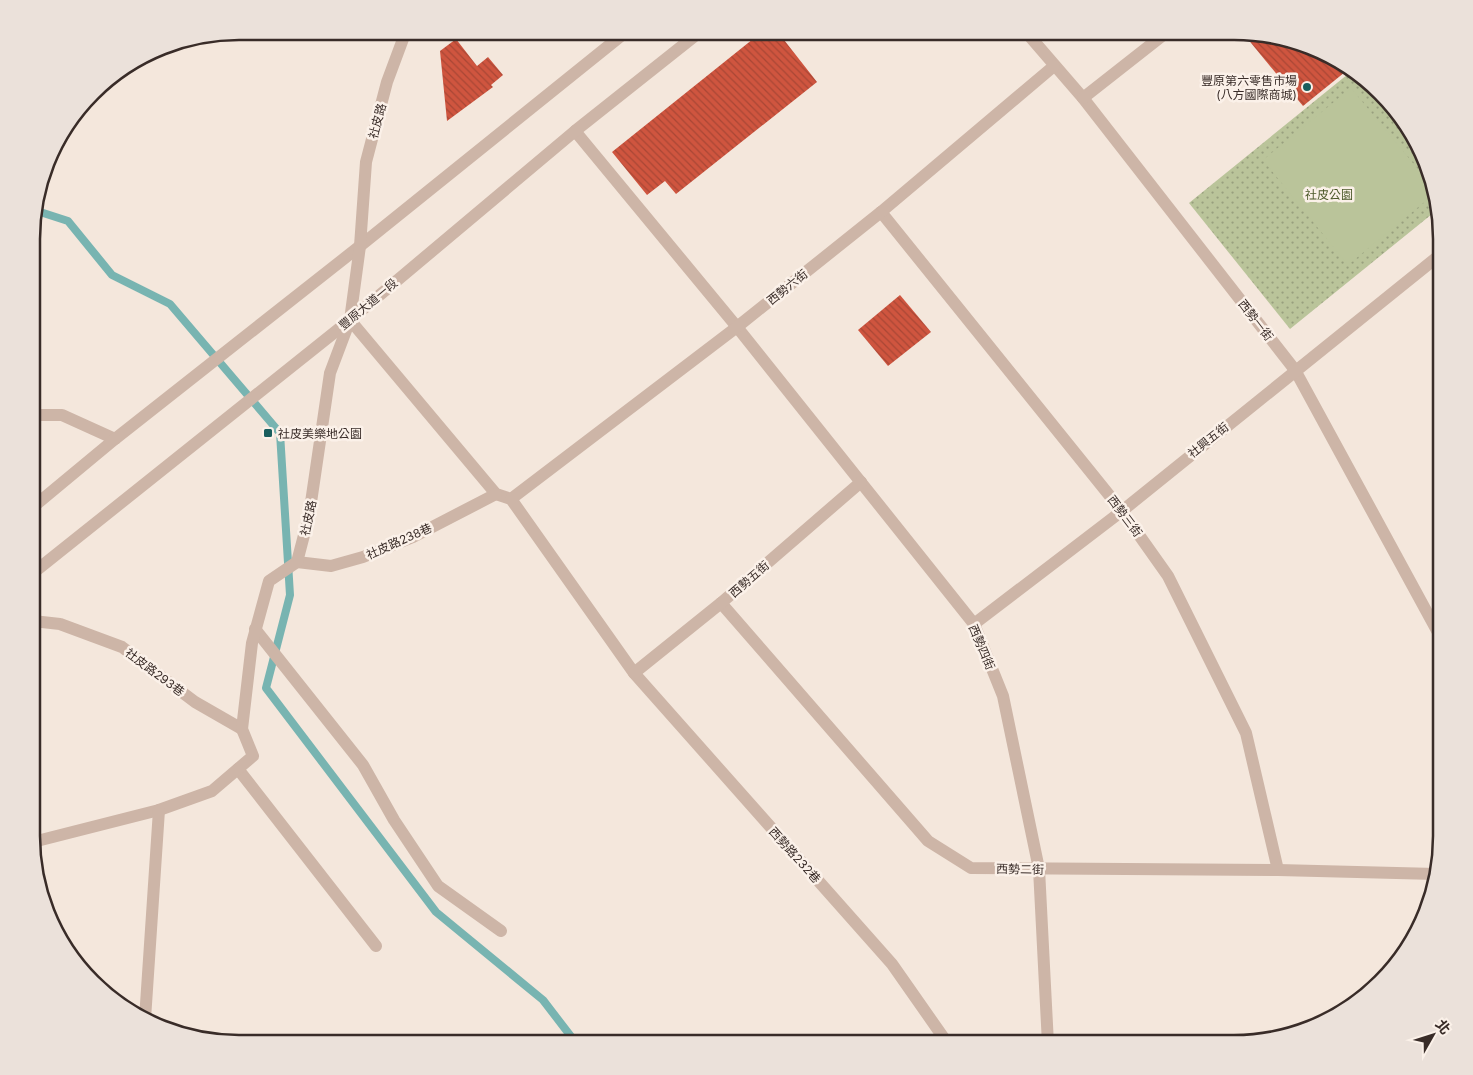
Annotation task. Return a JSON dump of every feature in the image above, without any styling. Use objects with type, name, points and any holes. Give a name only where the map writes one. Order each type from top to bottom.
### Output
[{"type":"street","name":"社皮路","points":[[297,562],[310,516],[330,373],[350,320],[360,246],[366,162],[388,82],[403,40]]},
{"type":"street","points":[[40,501],[115,439],[360,246],[616,40]]},
{"type":"street","name":"豐原大道一段","points":[[40,567],[350,320],[575,131],[691,40]]},
{"type":"street","name":"西勢一街","points":[[1033,40],[1083,98],[1295,370],[1433,623]]},
{"type":"street","points":[[1083,98],[1156,40]]},
{"type":"street","name":"西勢六街","points":[[512,499],[736,327],[881,212],[1054,66]]},
{"type":"street","name":"西勢四街","points":[[575,131],[736,327],[974,624],[1003,696],[1039,869],[1048,1035]]},
{"type":"street","name":"西勢三街","points":[[881,212],[1122,510],[1168,576],[1246,733],[1278,870]]},
{"type":"street","name":"社興五街","points":[[974,624],[1122,510],[1433,260]]},
{"type":"street","points":[[350,320],[496,494],[512,499]]},
{"type":"street","points":[[40,415],[62,415],[115,439]]},
{"type":"street","name":"西勢五街","points":[[634,673],[721,603],[861,482]]},
{"type":"street","name":"社皮路238巷","points":[[297,562],[331,566],[363,557],[413,537],[496,494]]},
{"type":"street","name":"西勢路232巷","points":[[512,499],[634,673],[892,964],[942,1035]]},
{"type":"street","points":[[40,840],[159,810],[212,791],[253,756],[242,729],[255,629],[269,582],[297,562]]},
{"type":"street","name":"西勢二街","points":[[721,603],[928,841],[970,868],[1278,870],[1429,874]]},
{"type":"street","name":"社皮路293巷","points":[[40,622],[60,624],[122,647],[195,702],[242,729]]},
{"type":"street","points":[[255,629],[363,765],[394,820],[438,886],[501,931]]},
{"type":"street","points":[[238,769],[376,946]]},
{"type":"street","points":[[146,1011],[159,810]]},
{"type":"green space","name":"社皮公園","points":[[1347,75],[1375,98],[1399,128],[1418,163],[1426,187],[1431,215],[1290,329],[1189,203]]},
{"type":"green space","points":[[1351,88],[1421,173],[1429,199],[1348,265],[1263,160]]},
{"type":"building","points":[[457,40],[477,66],[488,57],[503,75],[491,85],[493,87],[447,121],[440,51]]},
{"type":"building","points":[[752,40],[784,40],[817,82],[676,194],[665,181],[647,195],[612,152]]},
{"type":"building","name":"豐原第六零售市場 (八方國際商城)","points":[[1249,40],[1286,47],[1310,55],[1344,73],[1303,106]]},
{"type":"building","points":[[900,295],[931,332],[888,366],[858,330]]},
{"type":"waterway","points":[[42,213],[68,221],[112,275],[170,304],[280,433],[290,595],[266,688],[436,912],[543,1000],[570,1035]]},
{"type":"place","name":"豐原第六零售市場 (八方國際商城)","points":[[1307,87]]},
{"type":"place","name":"社皮美樂地公園","points":[[268,433]]}]
